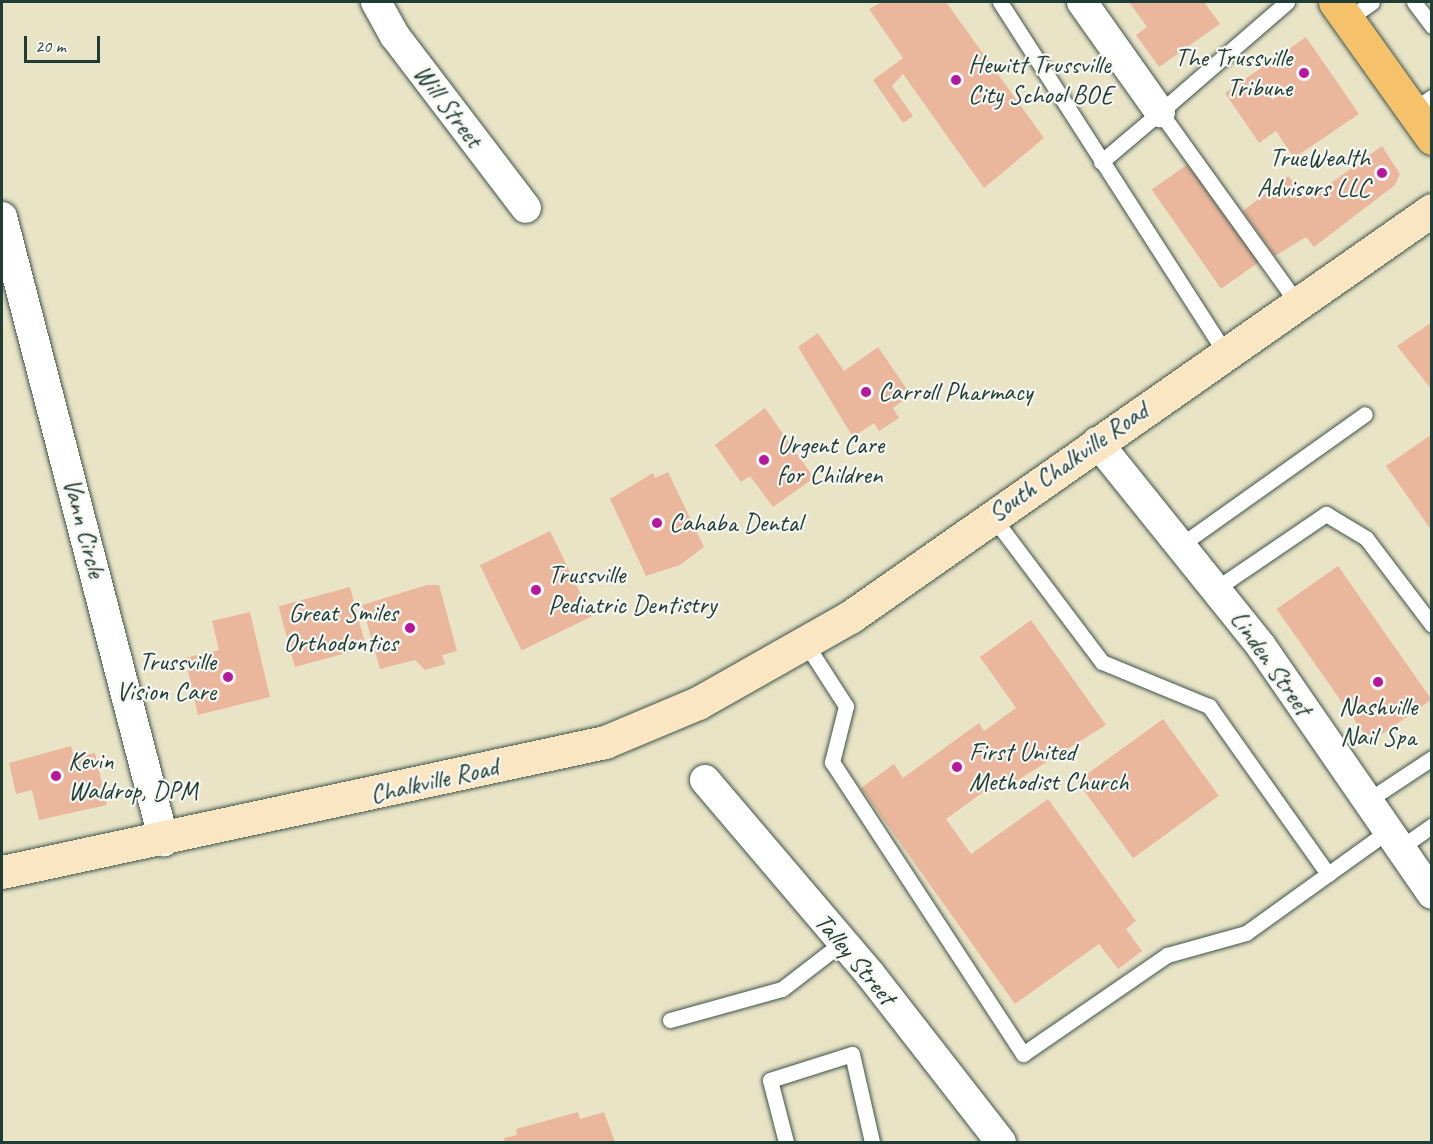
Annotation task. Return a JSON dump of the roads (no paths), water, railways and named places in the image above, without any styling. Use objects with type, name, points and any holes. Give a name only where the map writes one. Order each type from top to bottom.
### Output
[{"type":"main road","points":[[1352,7],[1422,104],[1431,138]]},
{"type":"main road","name":"South Chalkville Road","points":[[698,703],[806,645],[1431,210]]},
{"type":"main road","name":"Chalkville Road","points":[[2,872],[164,841],[604,742],[698,703]]},
{"type":"street","name":"Will Street","points":[[376,2],[395,36],[526,208]]},
{"type":"street","points":[[1082,2],[1160,112]]},
{"type":"street","name":"Vann Circle","points":[[2,216],[164,841]]},
{"type":"street","name":"Linden Street","points":[[1097,442],[1178,547],[1217,588],[1431,894]]},
{"type":"street","name":"Talley Street","points":[[705,780],[843,942],[1000,1143]]},
{"type":"lane","points":[[1000,2],[1224,353]]},
{"type":"lane","points":[[1101,162],[1287,2]]},
{"type":"lane","points":[[1414,2],[1431,27]]},
{"type":"lane","points":[[1160,112],[1297,303]]},
{"type":"lane","points":[[1178,547],[1365,414]]},
{"type":"lane","points":[[1217,588],[1326,514],[1366,538],[1431,625]]},
{"type":"lane","points":[[992,516],[1102,662],[1209,706],[1328,874]]},
{"type":"lane","points":[[806,645],[846,706],[832,762],[1023,1054],[1167,955],[1246,933],[1328,874],[1394,840],[1431,826]]},
{"type":"lane","points":[[1367,801],[1431,758]]},
{"type":"lane","points":[[669,1020],[782,989],[843,942]]},
{"type":"lane","points":[[786,1143],[770,1080],[852,1054],[872,1143]]},
{"type":"place","name":"The Trussville Tribune","points":[[1304,73]]},
{"type":"place","name":"Hewitt Trussville City School BOE","points":[[956,80]]},
{"type":"place","name":"TrueWealth Advisors LLC","points":[[1382,173]]},
{"type":"place","name":"Carroll Pharmacy","points":[[866,392]]},
{"type":"place","name":"Urgent Care for Children","points":[[764,460]]},
{"type":"place","name":"Cahaba Dental","points":[[657,523]]},
{"type":"place","name":"Trussville Pediatric Dentistry","points":[[536,590]]},
{"type":"place","name":"Great Smiles Orthodontics","points":[[410,628]]},
{"type":"place","name":"Trussville Vision Care","points":[[228,677]]},
{"type":"place","name":"Nashville Nail Spa","points":[[1378,682]]},
{"type":"place","name":"First United Methodist Church","points":[[957,767]]},
{"type":"place","name":"Kevin Waldrop, DPM","points":[[56,776]]}]
